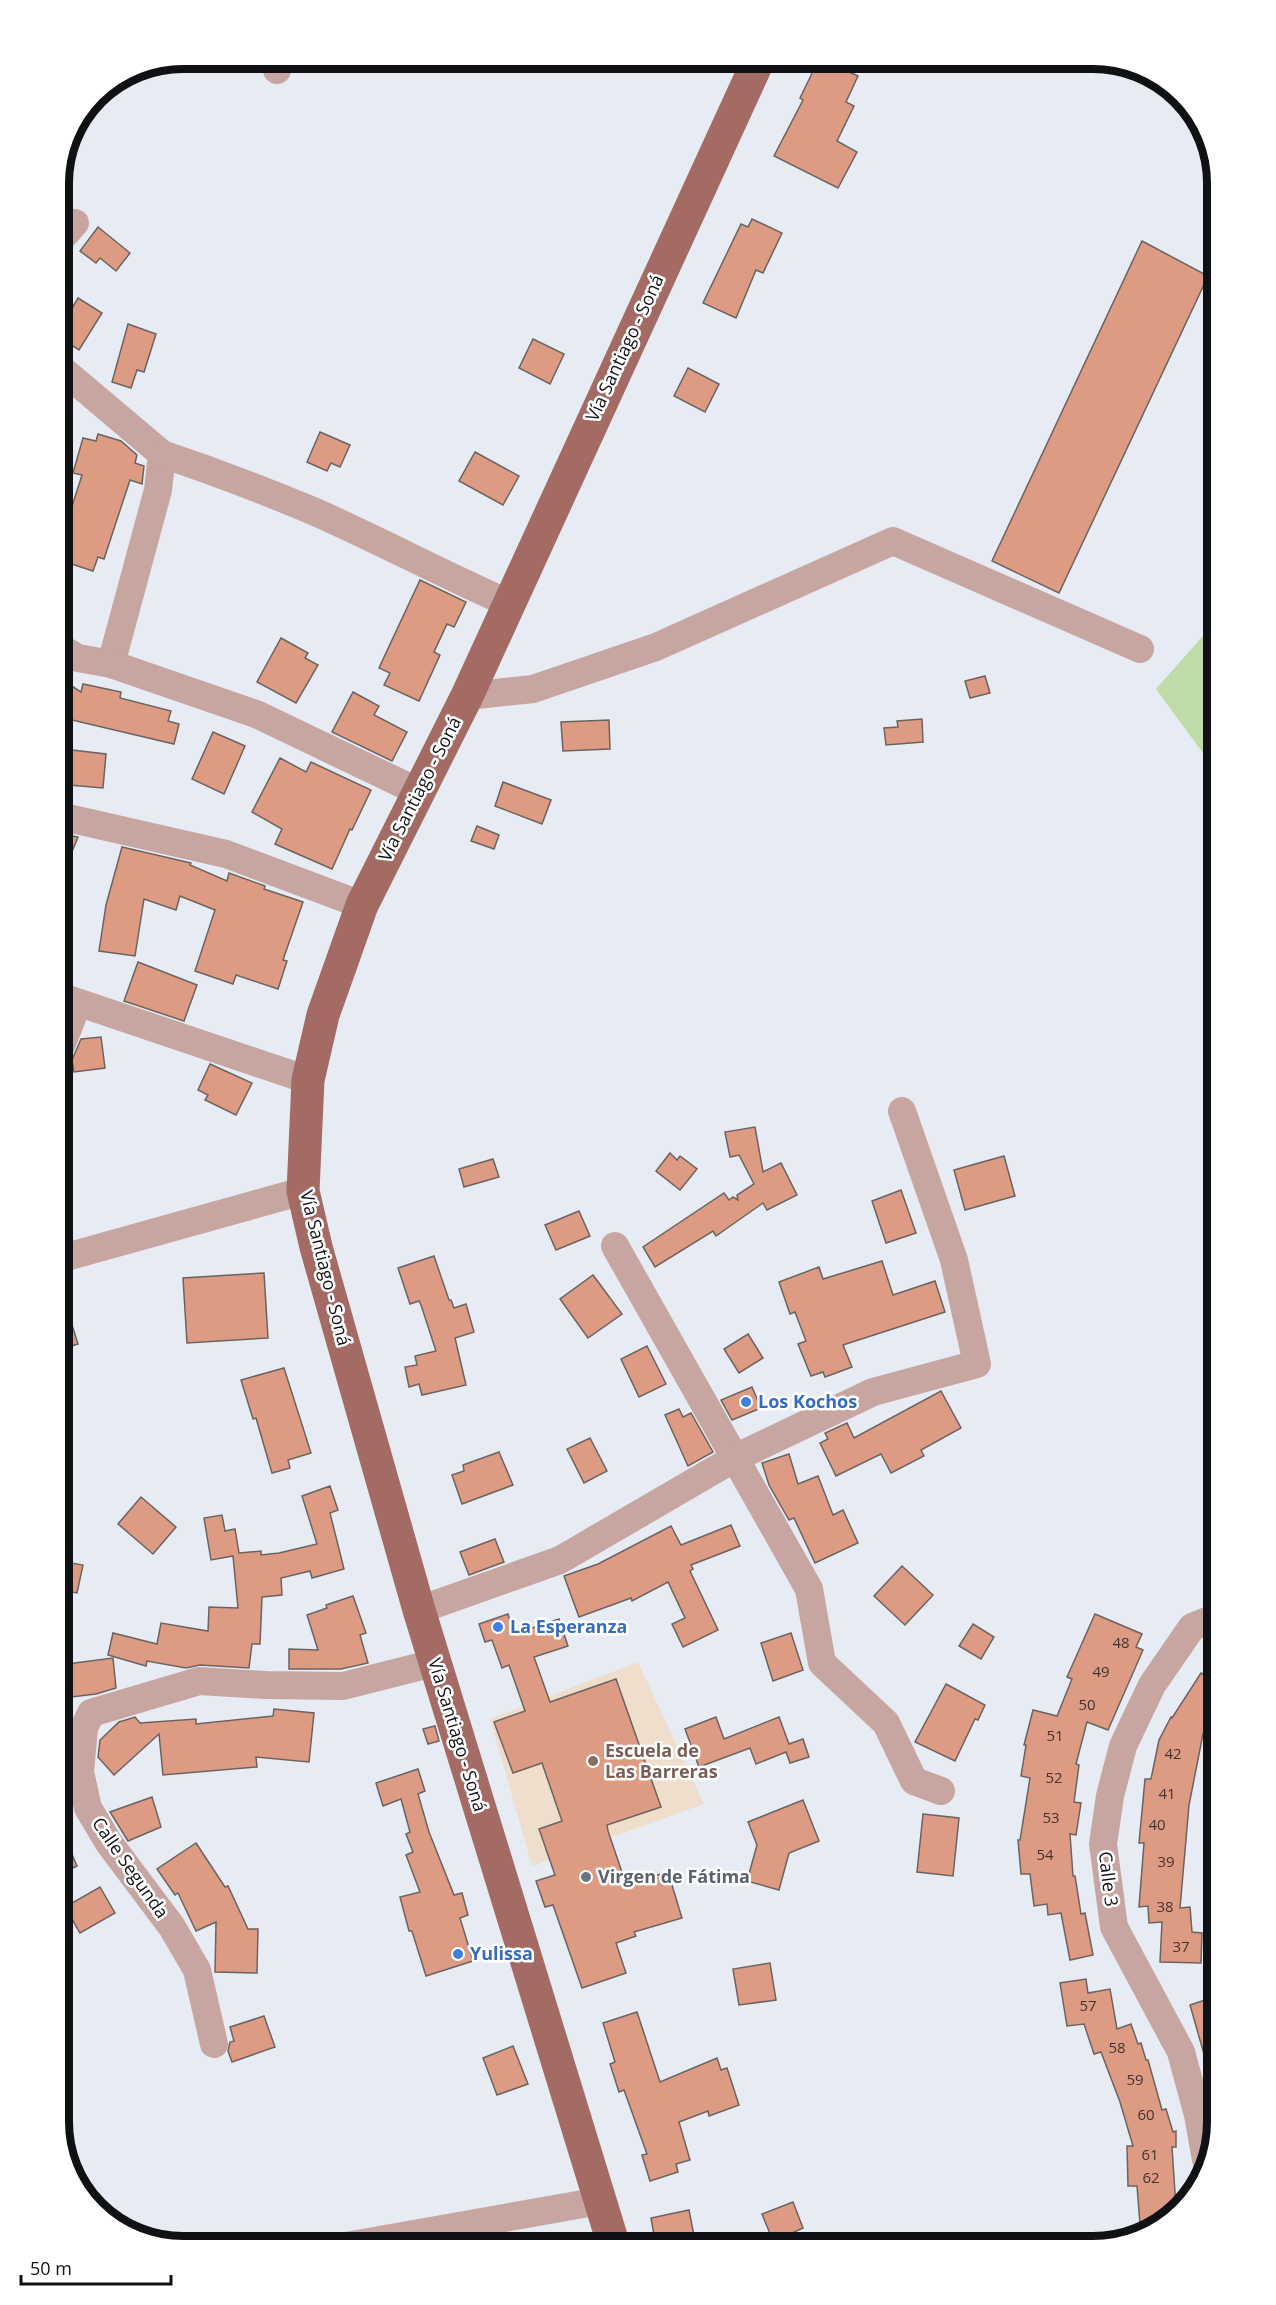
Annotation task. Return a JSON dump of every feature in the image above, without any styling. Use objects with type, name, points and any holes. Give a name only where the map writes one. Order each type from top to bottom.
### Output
[{"type":"main road","name":"Vía Santiago - Soná","points":[[611,2236],[418,1610],[316,1247],[303,1191],[308,1080],[323,1015],[362,905],[467,696],[754,69]]},
{"type":"street","points":[[69,376],[162,454],[223,475],[314,512],[456,581],[508,603]]},
{"type":"street","points":[[111,664],[158,490],[162,454]]},
{"type":"street","points":[[467,696],[533,689],[656,648],[894,541],[1140,649]]},
{"type":"street","points":[[69,653],[78,658],[111,664],[256,714],[419,792]]},
{"type":"street","points":[[69,818],[226,854],[362,905]]},
{"type":"street","points":[[69,999],[308,1080]]},
{"type":"street","points":[[418,1610],[560,1560],[735,1458],[873,1392],[977,1364],[954,1260],[902,1111]]},
{"type":"street","points":[[69,1257],[303,1191]]},
{"type":"street","points":[[615,1246],[809,1589],[822,1663],[886,1723],[914,1781],[941,1791]]},
{"type":"street","name":"Calle 3","points":[[1204,2148],[1198,2115],[1181,2052],[1114,1927],[1103,1844],[1110,1796],[1123,1746],[1152,1685],[1192,1627],[1207,1621]]},
{"type":"street","name":"Calle Segunda","points":[[214,2044],[197,1970],[172,1927],[109,1843],[88,1808],[80,1772],[84,1728],[90,1713],[199,1681],[343,1686],[434,1663]]},
{"type":"street","points":[[402,2236],[600,2201]]},
{"type":"shaded area","name":"Escuela de Las Barreras","points":[[638,1662],[704,1804],[532,1866],[490,1719]]},
{"type":"green space","points":[[1207,631],[1207,758],[1156,689]]},
{"type":"building","points":[[814,69],[850,69],[849,72],[858,76],[846,102],[854,106],[837,141],[857,152],[838,188],[774,156],[803,100],[800,98]]},
{"type":"building","points":[[752,219],[782,233],[763,273],[756,270],[736,318],[703,303],[741,224],[748,227]]},
{"type":"building","points":[[98,227],[130,253],[116,271],[100,258],[96,263],[80,251]]},
{"type":"building","points":[[1142,241],[1207,275],[1059,593],[992,561]]},
{"type":"building","points":[[78,298],[102,313],[79,350],[69,344],[69,313]]},
{"type":"building","points":[[128,324],[156,334],[144,372],[137,370],[131,388],[112,382]]},
{"type":"building","points":[[533,339],[564,354],[550,384],[519,368]]},
{"type":"building","points":[[688,368],[719,384],[705,412],[674,396]]},
{"type":"building","points":[[320,432],[350,445],[340,467],[331,463],[327,471],[307,462]]},
{"type":"building","points":[[98,434],[121,441],[137,455],[135,463],[144,466],[142,484],[130,480],[104,559],[98,557],[93,571],[69,563],[69,516],[82,475],[73,473],[83,438],[96,441]]},
{"type":"building","points":[[475,452],[519,476],[503,505],[459,481]]},
{"type":"building","points":[[420,580],[466,602],[454,627],[447,624],[434,652],[440,655],[419,701],[384,685],[390,673],[379,668]]},
{"type":"building","points":[[281,638],[308,653],[305,658],[318,665],[296,703],[257,682]]},
{"type":"building","points":[[985,676],[990,693],[970,698],[965,681]]},
{"type":"building","points":[[69,684],[81,692],[83,684],[121,692],[120,698],[171,711],[168,721],[179,724],[174,744],[69,719]]},
{"type":"building","points":[[353,692],[379,706],[374,715],[407,732],[392,761],[332,732]]},
{"type":"building","points":[[922,719],[923,742],[886,745],[884,728],[898,727],[897,721]]},
{"type":"building","points":[[609,720],[610,749],[563,751],[561,722]]},
{"type":"building","points":[[213,732],[245,746],[224,794],[192,779]]},
{"type":"building","points":[[72,750],[106,754],[103,788],[69,785]]},
{"type":"building","points":[[280,758],[306,772],[311,762],[371,790],[332,869],[275,844],[282,829],[252,812]]},
{"type":"building","points":[[503,782],[551,800],[542,824],[495,806]]},
{"type":"building","points":[[477,826],[499,835],[494,849],[471,841]]},
{"type":"building","points":[[69,835],[78,837],[69,859]]},
{"type":"building","points":[[122,847],[191,863],[190,865],[227,881],[229,873],[265,886],[264,889],[303,902],[283,960],[287,961],[278,989],[236,975],[233,984],[195,971],[215,910],[180,896],[176,910],[144,899],[135,956],[99,951],[106,905]]},
{"type":"building","points":[[138,962],[197,985],[184,1021],[124,1001]]},
{"type":"building","points":[[101,1037],[105,1068],[74,1072],[72,1060],[81,1039]]},
{"type":"building","points":[[210,1064],[252,1083],[236,1115],[205,1100],[208,1095],[198,1090]]},
{"type":"building","points":[[755,1127],[763,1172],[781,1163],[797,1195],[767,1210],[763,1203],[716,1236],[713,1231],[655,1267],[643,1247],[724,1193],[729,1200],[733,1197],[738,1200],[737,1195],[754,1184],[739,1155],[730,1157],[725,1132]]},
{"type":"building","points":[[670,1153],[677,1160],[680,1156],[697,1169],[680,1190],[656,1171]]},
{"type":"building","points":[[1004,1156],[1015,1196],[965,1210],[954,1170]]},
{"type":"building","points":[[493,1159],[499,1177],[464,1187],[459,1169]]},
{"type":"building","points":[[901,1190],[916,1233],[886,1243],[872,1201]]},
{"type":"building","points":[[579,1211],[590,1236],[556,1250],[545,1225]]},
{"type":"building","points":[[434,1256],[449,1300],[454,1308],[466,1304],[474,1332],[455,1338],[466,1385],[422,1395],[419,1384],[409,1387],[405,1367],[417,1365],[415,1356],[436,1351],[421,1305],[419,1301],[410,1304],[398,1268]]},
{"type":"building","points":[[882,1261],[893,1295],[935,1281],[945,1312],[843,1345],[852,1367],[825,1377],[823,1372],[811,1376],[798,1344],[806,1341],[795,1312],[790,1314],[779,1282],[819,1267],[823,1279]]},
{"type":"building","points":[[264,1273],[268,1338],[187,1343],[183,1278]]},
{"type":"building","points":[[593,1275],[622,1314],[588,1338],[560,1299]]},
{"type":"building","points":[[69,1315],[78,1344],[69,1347]]},
{"type":"building","points":[[748,1334],[763,1358],[739,1373],[724,1349]]},
{"type":"building","points":[[647,1346],[666,1384],[639,1397],[621,1359]]},
{"type":"building","points":[[284,1368],[311,1453],[288,1460],[290,1468],[272,1473],[256,1418],[253,1419],[241,1380]]},
{"type":"building","points":[[752,1387],[761,1408],[732,1420],[721,1400]]},
{"type":"building","points":[[941,1391],[961,1428],[921,1450],[924,1456],[891,1473],[881,1454],[836,1476],[820,1443],[828,1439],[825,1433],[847,1423],[854,1438]]},
{"type":"building","points":[[679,1409],[683,1417],[691,1413],[713,1452],[688,1466],[665,1415]]},
{"type":"building","points":[[590,1438],[607,1471],[584,1483],[567,1449]]},
{"type":"building","points":[[499,1452],[513,1485],[462,1504],[452,1475],[464,1471],[463,1465]]},
{"type":"building","points":[[789,1454],[798,1484],[818,1476],[833,1515],[843,1510],[858,1543],[815,1563],[794,1518],[789,1520],[769,1485],[762,1463]]},
{"type":"building","points":[[330,1486],[338,1510],[330,1513],[344,1569],[312,1578],[310,1571],[281,1578],[282,1595],[262,1597],[260,1644],[252,1644],[249,1668],[200,1665],[186,1668],[147,1661],[146,1666],[108,1655],[113,1633],[157,1644],[161,1623],[208,1631],[209,1607],[238,1608],[233,1556],[211,1560],[204,1518],[222,1515],[225,1531],[235,1529],[239,1553],[261,1551],[261,1555],[279,1553],[317,1544],[302,1496]]},
{"type":"building","points":[[141,1497],[176,1527],[153,1554],[118,1524]]},
{"type":"building","points":[[731,1525],[740,1546],[691,1565],[693,1569],[690,1571],[718,1630],[683,1647],[672,1624],[685,1618],[668,1582],[632,1601],[631,1598],[579,1617],[564,1576],[598,1564],[671,1526],[681,1545]]},
{"type":"building","points":[[495,1539],[504,1562],[469,1575],[460,1552]]},
{"type":"building","points":[[69,1563],[83,1565],[77,1593],[69,1592]]},
{"type":"building","points":[[902,1566],[933,1595],[905,1625],[874,1596]]},
{"type":"building","points":[[353,1596],[366,1633],[360,1635],[368,1663],[341,1669],[289,1669],[289,1649],[318,1650],[307,1615],[327,1608],[326,1605]]},
{"type":"building","points":[[508,1614],[514,1634],[559,1619],[568,1646],[534,1657],[550,1702],[616,1679],[661,1807],[607,1825],[608,1831],[626,1884],[668,1872],[682,1918],[634,1932],[636,1936],[616,1943],[626,1973],[582,1988],[553,1905],[545,1907],[536,1881],[555,1875],[539,1829],[562,1821],[542,1763],[513,1773],[494,1722],[525,1711],[509,1665],[502,1668],[492,1640],[485,1642],[479,1624]]},
{"type":"building","points":[[1095,1614],[1142,1634],[1136,1647],[1143,1650],[1108,1730],[1087,1722],[1076,1764],[1079,1765],[1074,1802],[1081,1803],[1076,1835],[1070,1834],[1073,1876],[1075,1876],[1081,1914],[1085,1913],[1093,1955],[1070,1960],[1061,1913],[1048,1915],[1047,1904],[1034,1906],[1030,1874],[1021,1874],[1018,1840],[1020,1840],[1030,1778],[1021,1776],[1026,1745],[1024,1745],[1033,1710],[1057,1716],[1072,1679],[1067,1677]]},
{"type":"building","points":[[973,1624],[994,1637],[981,1659],[959,1646]]},
{"type":"building","points":[[791,1633],[803,1670],[773,1681],[761,1643]]},
{"type":"building","points":[[113,1658],[116,1688],[96,1694],[69,1697],[69,1664]]},
{"type":"building","points":[[1201,1673],[1207,1677],[1207,1736],[1203,1734],[1189,1805],[1180,1908],[1190,1907],[1192,1932],[1202,1933],[1201,1963],[1160,1962],[1162,1922],[1149,1923],[1148,1906],[1139,1907],[1144,1843],[1139,1843],[1145,1779],[1151,1779],[1159,1740]]},
{"type":"building","points":[[946,1684],[985,1705],[978,1720],[975,1719],[955,1761],[915,1742]]},
{"type":"building","points":[[274,1709],[314,1713],[309,1762],[256,1757],[257,1767],[163,1775],[159,1734],[114,1775],[98,1757],[100,1740],[119,1722],[135,1717],[140,1723],[196,1719],[196,1724],[273,1716]]},
{"type":"building","points":[[716,1717],[724,1739],[779,1717],[789,1744],[803,1739],[809,1757],[790,1763],[786,1752],[756,1764],[750,1748],[699,1767],[685,1729]]},
{"type":"building","points":[[435,1726],[439,1741],[428,1744],[423,1729]]},
{"type":"building","points":[[418,1769],[425,1791],[418,1794],[429,1832],[454,1895],[462,1893],[468,1915],[460,1918],[473,1961],[426,1976],[412,1931],[409,1931],[400,1897],[420,1892],[406,1855],[413,1852],[406,1834],[410,1832],[401,1799],[383,1806],[376,1783]]},
{"type":"building","points":[[152,1797],[161,1827],[128,1841],[110,1812]]},
{"type":"building","points":[[803,1800],[819,1841],[789,1853],[779,1890],[747,1881],[757,1845],[748,1822]]},
{"type":"building","points":[[923,1814],[959,1818],[953,1876],[917,1872]]},
{"type":"building","points":[[196,1843],[225,1887],[228,1886],[248,1929],[258,1929],[257,1973],[215,1972],[216,1922],[196,1931],[178,1893],[175,1895],[157,1869]]},
{"type":"building","points":[[69,1847],[77,1866],[69,1870]]},
{"type":"building","points":[[100,1887],[115,1913],[80,1933],[69,1914],[69,1905]]},
{"type":"building","points":[[770,1963],[776,2000],[739,2005],[733,1969]]},
{"type":"building","points":[[1086,1979],[1088,1993],[1110,1989],[1117,2029],[1131,2024],[1138,2044],[1141,2043],[1146,2060],[1148,2060],[1162,2110],[1166,2109],[1173,2132],[1176,2131],[1176,2147],[1172,2147],[1176,2200],[1156,2217],[1140,2226],[1137,2186],[1128,2186],[1127,2146],[1133,2146],[1120,2102],[1101,2052],[1094,2054],[1084,2024],[1067,2026],[1060,1983]]},
{"type":"building","points":[[1207,1999],[1207,2053],[1204,2054],[1190,2005]]},
{"type":"building","points":[[637,2012],[660,2082],[717,2058],[721,2070],[727,2068],[739,2105],[709,2116],[708,2111],[679,2122],[690,2160],[676,2164],[678,2172],[650,2181],[642,2155],[647,2154],[624,2090],[619,2092],[610,2064],[615,2062],[603,2023]]},
{"type":"building","points":[[264,2016],[275,2047],[232,2062],[228,2051],[230,2042],[234,2041],[230,2027]]},
{"type":"building","points":[[513,2046],[528,2084],[497,2095],[483,2058]]},
{"type":"building","points":[[793,2202],[803,2228],[794,2232],[796,2236],[771,2236],[762,2214]]},
{"type":"building","points":[[689,2210],[694,2236],[654,2236],[651,2218]]},
{"type":"place","name":"Los Kochos","points":[[746,1402]]},
{"type":"place","name":"La Esperanza","points":[[498,1627]]},
{"type":"place","name":"Escuela de Las Barreras","points":[[593,1761]]},
{"type":"place","name":"Virgen de Fátima","points":[[586,1877]]},
{"type":"place","name":"Yulissa","points":[[458,1954]]}]
